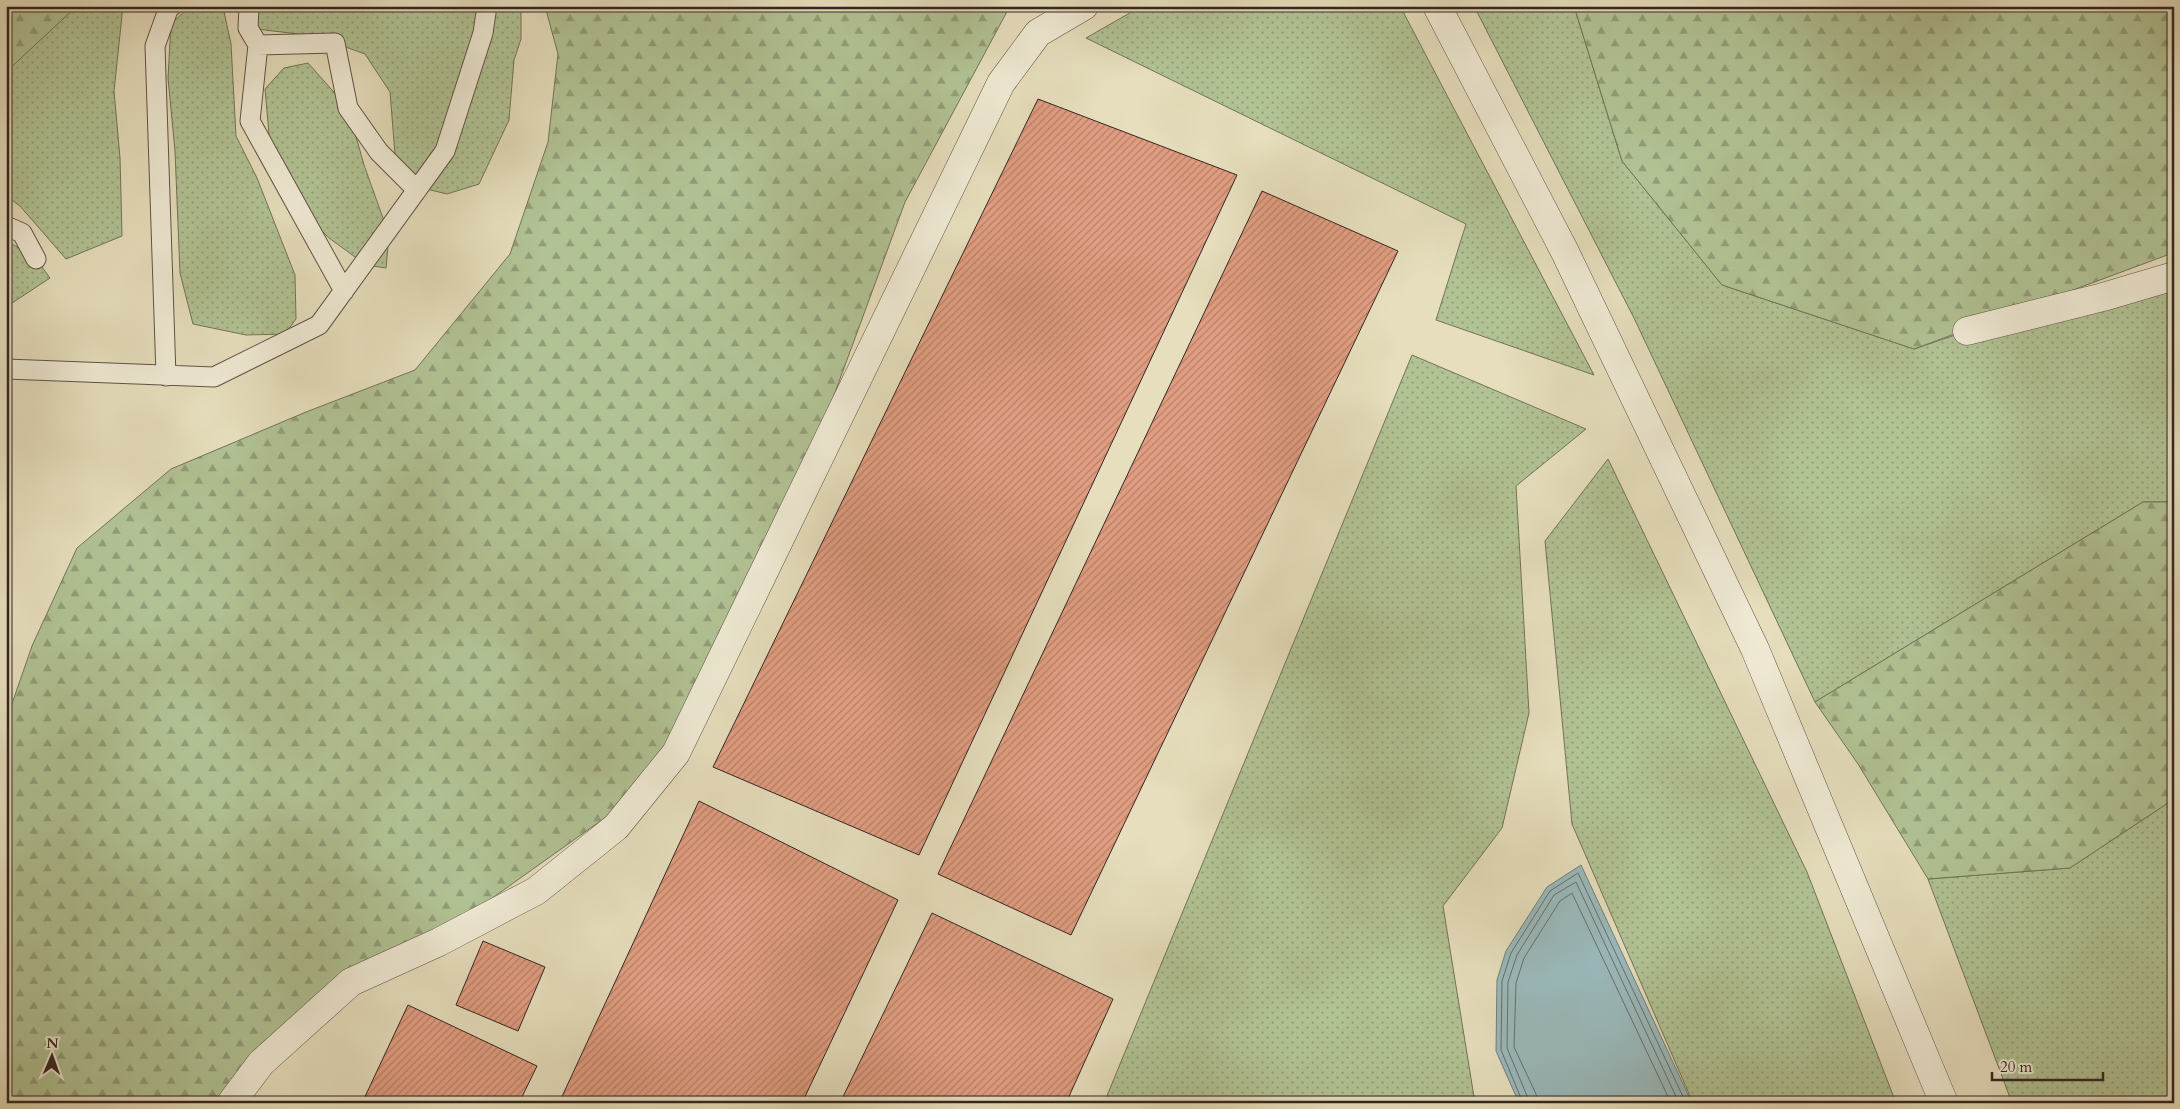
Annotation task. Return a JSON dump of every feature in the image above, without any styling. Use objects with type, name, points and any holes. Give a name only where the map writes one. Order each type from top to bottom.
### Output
[{"type":"street","points":[[231,1103],[261,1063],[351,982],[439,942],[536,891],[616,827],[676,753],[1001,83],[1038,34],[1084,6]]},
{"type":"street","points":[[1436,6],[1565,252],[1756,649],[1944,1103]]},
{"type":"street","points":[[1967,331],[2103,297],[2174,276]]},
{"type":"lane","points":[[166,376],[155,46],[169,8],[172,6]]},
{"type":"lane","points":[[249,6],[248,28],[258,45],[250,121],[344,291]]},
{"type":"lane","points":[[6,368],[214,377],[319,326],[445,151],[483,33],[487,6]]},
{"type":"lane","points":[[258,45],[335,43],[348,108],[379,152],[417,190]]},
{"type":"lane","points":[[6,226],[22,233],[36,260]]},
{"type":"green space","points":[[6,6],[77,6],[6,72]]},
{"type":"green space","points":[[78,6],[123,6],[114,91],[120,158],[122,236],[66,259],[20,206],[6,196],[6,57]]},
{"type":"green space","points":[[257,6],[521,6],[521,39],[514,60],[509,120],[479,184],[447,194],[414,186],[395,154],[390,92],[365,54],[315,36],[248,28]]},
{"type":"green space","points":[[545,6],[1010,6],[905,202],[786,526],[648,787],[261,1063],[236,1103],[6,1103],[6,721],[32,646],[77,548],[171,469],[306,412],[415,370],[510,254],[548,142],[558,54]]},
{"type":"green space","points":[[1142,6],[1400,6],[1594,375],[1436,320],[1466,224],[1086,38]]},
{"type":"green space","points":[[1474,6],[1574,6],[1622,161],[1722,285],[1914,349],[1967,331],[2174,276],[2174,502],[2143,502],[1815,702],[1634,318]]},
{"type":"green space","points":[[1574,6],[2174,6],[2174,243],[2170,254],[1914,349],[1722,285],[1622,161]]},
{"type":"green space","points":[[189,7],[223,7],[231,44],[236,136],[257,178],[295,275],[296,319],[285,334],[246,335],[193,324],[180,273],[175,151],[168,78],[171,24]]},
{"type":"green space","points":[[308,63],[348,108],[364,165],[389,235],[386,268],[366,265],[329,238],[315,224],[270,145],[265,89],[284,68]]},
{"type":"green space","points":[[6,240],[36,259],[50,278],[6,307]]},
{"type":"green space","points":[[1412,355],[1586,429],[1516,486],[1529,713],[1502,828],[1443,906],[1475,1103],[1104,1103]]},
{"type":"green space","points":[[1608,459],[1807,872],[1896,1103],[1693,1103],[1572,824],[1545,541]]},
{"type":"green space","points":[[2143,502],[2174,502],[2174,799],[2070,868],[1928,879],[1858,764],[1815,702]]},
{"type":"green space","points":[[2174,799],[2174,1103],[2012,1103],[1928,879],[2070,868]]},
{"type":"water","points":[[1581,865],[1692,1103],[1519,1103],[1496,1051],[1497,980],[1506,951],[1547,887]]},
{"type":"building","points":[[1038,99],[1237,175],[919,855],[713,767]]},
{"type":"building","points":[[1262,191],[1398,251],[1071,935],[938,874]]},
{"type":"building","points":[[699,801],[898,900],[802,1103],[559,1103]]},
{"type":"building","points":[[932,913],[1113,999],[1066,1103],[840,1103]]},
{"type":"building","points":[[483,941],[545,967],[518,1031],[456,1005]]},
{"type":"building","points":[[408,1005],[537,1066],[519,1103],[362,1103]]}]
